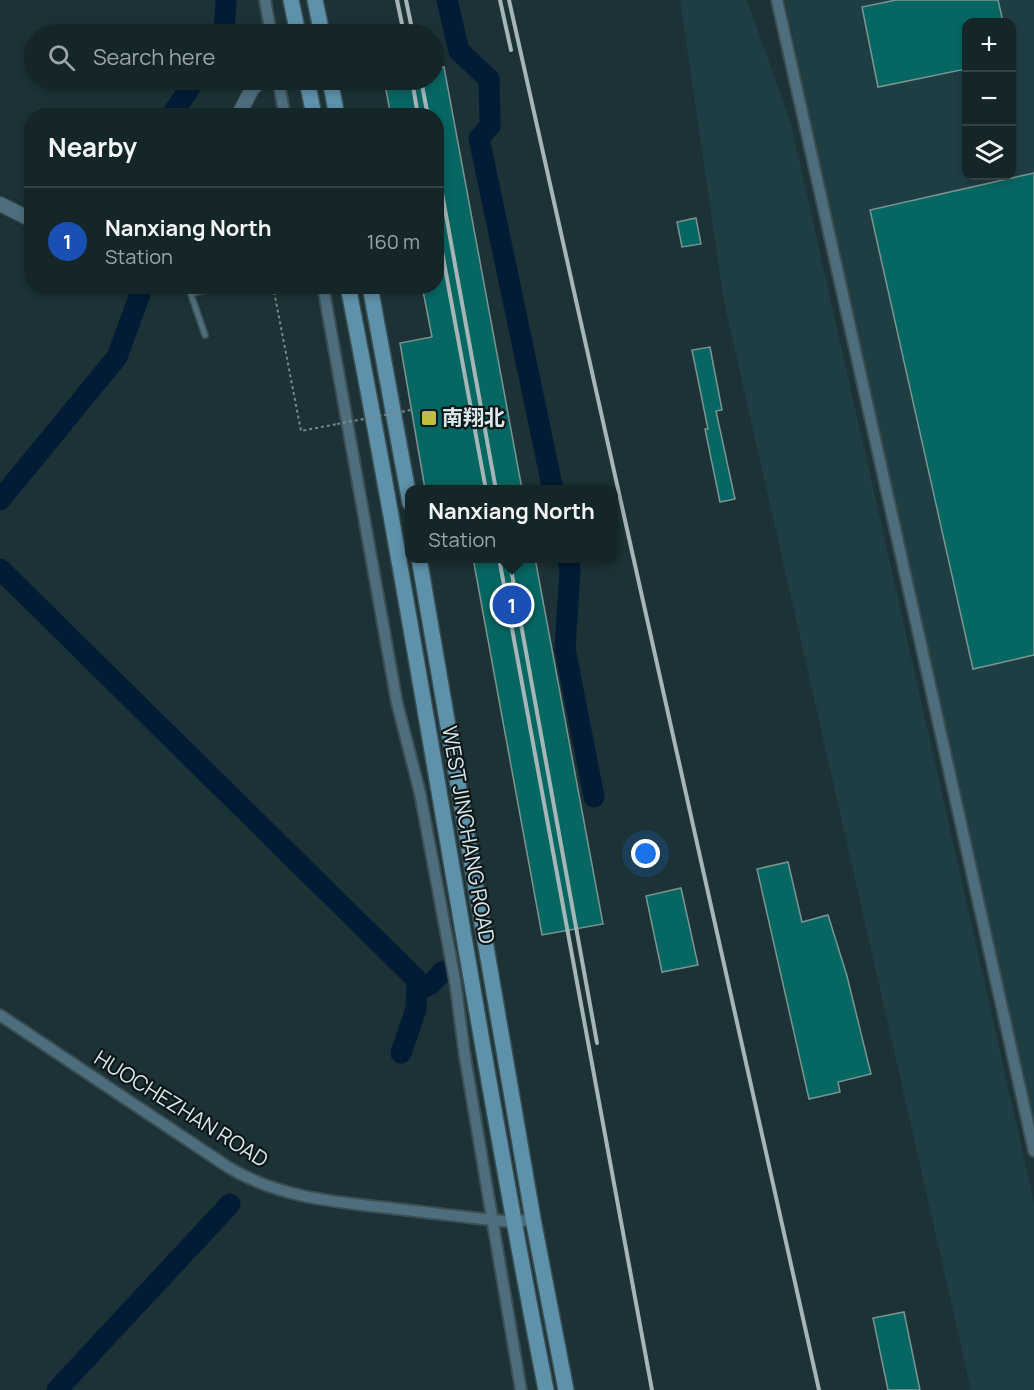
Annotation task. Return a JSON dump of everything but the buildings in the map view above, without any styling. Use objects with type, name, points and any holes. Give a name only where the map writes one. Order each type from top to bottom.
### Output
[{"type":"main road","points":[[291,0],[296,24]]},
{"type":"main road","points":[[315,0],[320,24]]},
{"type":"main road","points":[[308,90],[312,108]]},
{"type":"main road","points":[[332,90],[335,108]]},
{"type":"main road","name":"WEST JINCHANG ROAD","points":[[350,294],[381,457],[513,1222],[546,1390]]},
{"type":"main road","points":[[371,294],[407,485]]},
{"type":"main road","name":"WEST JINCHANG ROAD","points":[[421,563],[532,1219],[566,1390]]},
{"type":"street","points":[[265,0],[269,24]]},
{"type":"street","points":[[778,0],[1034,1151]]},
{"type":"street","points":[[242,108],[251,90]]},
{"type":"street","points":[[280,90],[283,108]]},
{"type":"street","points":[[0,204],[24,216]]},
{"type":"street","points":[[324,294],[397,703],[420,793],[453,970],[521,1390]]},
{"type":"street","name":"HUOCHEZHAN ROAD","points":[[0,1015],[228,1167],[262,1185],[336,1202],[513,1222],[532,1219]]},
{"type":"lane","points":[[192,294],[205,335]]},
{"type":"path","points":[[275,294],[301,431],[411,410]]},
{"type":"shaded area","points":[[680,0],[747,0],[791,124],[1034,1202],[1034,1390],[971,1390],[724,302]]},
{"type":"shaded area","points":[[785,0],[1034,0],[1034,1139],[947,760]]},
{"type":"waterway","points":[[225,24],[226,0]]},
{"type":"waterway","points":[[447,0],[459,51],[489,79],[490,126],[479,138],[552,485]]},
{"type":"waterway","points":[[176,108],[188,90]]},
{"type":"waterway","points":[[0,500],[117,357],[140,294]]},
{"type":"waterway","points":[[568,563],[570,570],[565,649],[594,797]]},
{"type":"waterway","points":[[0,569],[417,980],[416,1009],[401,1053]]},
{"type":"waterway","points":[[417,991],[431,984],[443,971]]},
{"type":"waterway","points":[[57,1390],[230,1204]]},
{"type":"railway","points":[[397,0],[402,24]]},
{"type":"railway","points":[[406,0],[411,24]]},
{"type":"railway","points":[[500,0],[511,50]]},
{"type":"railway","points":[[509,0],[617,485]]},
{"type":"railway","points":[[414,90],[417,108]]},
{"type":"railway","points":[[423,90],[426,108]]},
{"type":"railway","points":[[444,204],[495,485]]},
{"type":"railway","points":[[444,262],[485,485]]},
{"type":"railway","points":[[618,489],[819,1390]]},
{"type":"railway","points":[[500,563],[652,1390]]},
{"type":"railway","points":[[510,563],[597,1043]]},
{"type":"place","name":"南翔北","points":[[429,418]]},
{"type":"place","name":"Nanxiang North","points":[[512,605]]}]
